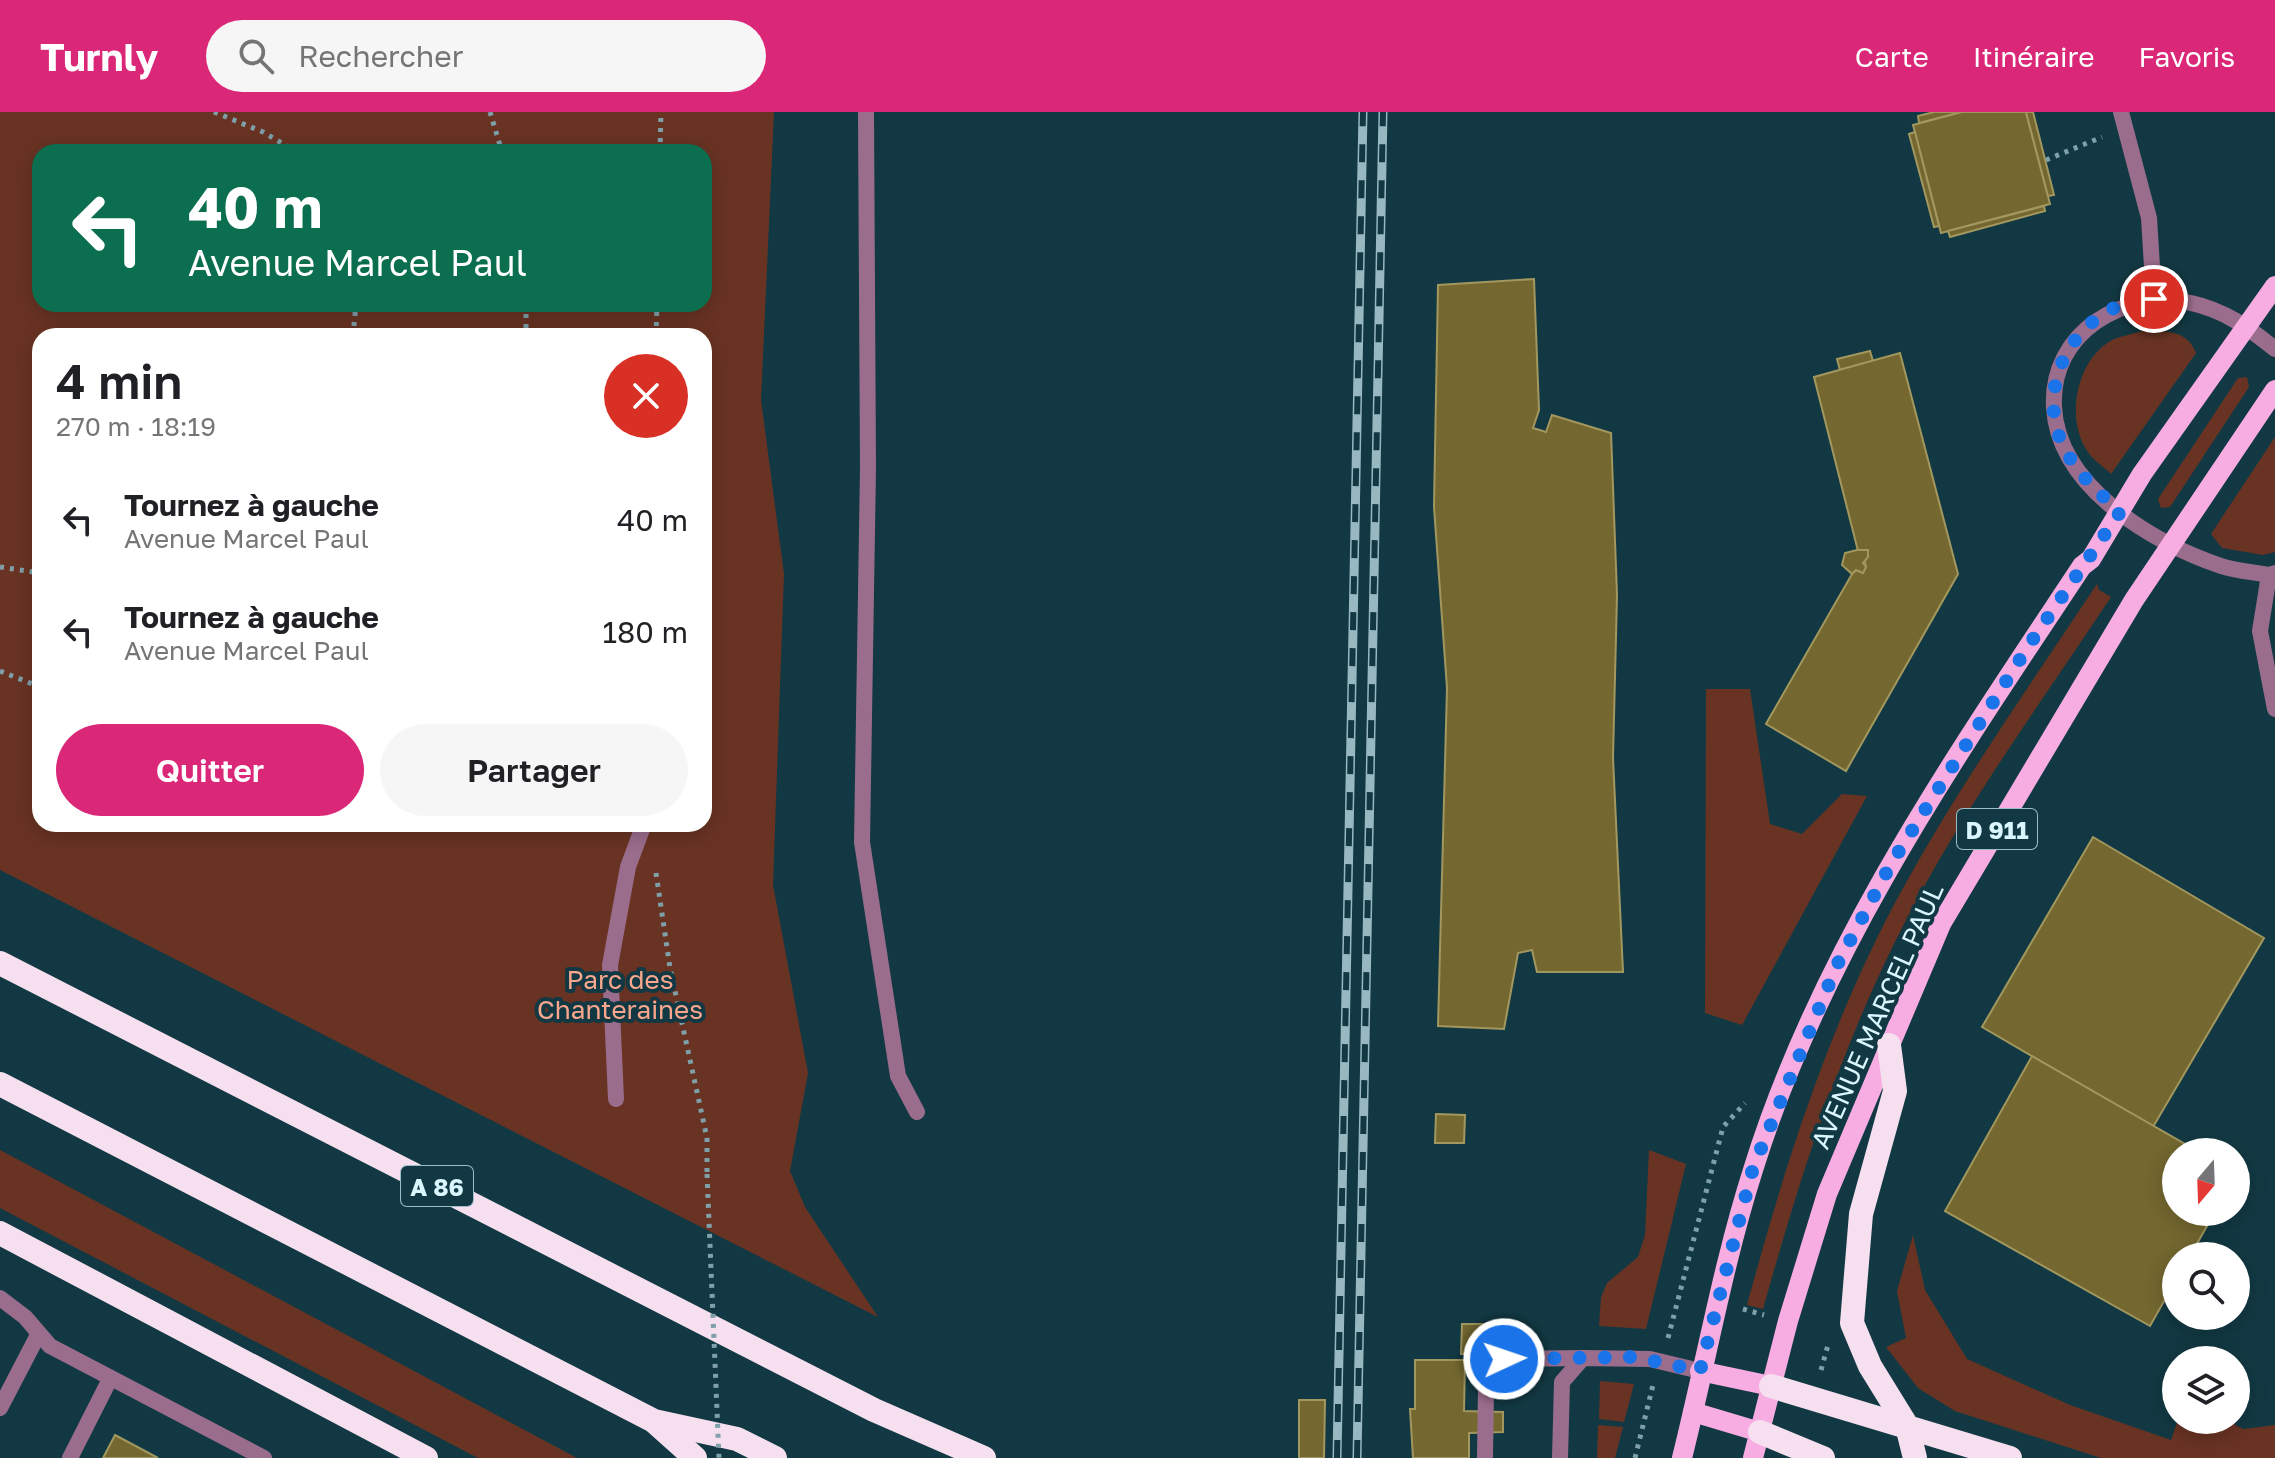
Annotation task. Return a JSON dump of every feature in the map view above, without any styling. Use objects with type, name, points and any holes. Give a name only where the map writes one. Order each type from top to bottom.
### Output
[{"type":"highway","name":"A 86","points":[[0,963],[874,1410],[984,1458]]},
{"type":"highway","points":[[1889,1045],[1895,1091],[1861,1214],[1852,1323],[1870,1366],[1907,1426],[1915,1458]]},
{"type":"highway","points":[[0,1084],[654,1421],[695,1458]]},
{"type":"highway","points":[[0,1233],[426,1458]]},
{"type":"highway","points":[[1771,1386],[2010,1458]]},
{"type":"highway","points":[[654,1421],[737,1439],[775,1458]]},
{"type":"highway","points":[[1760,1432],[1823,1458]]},
{"type":"main road","name":"AVENUE MARCEL PAUL","points":[[1682,1458],[1700,1371],[1753,1168],[1837,965],[1891,864],[2029,645],[2275,286]]},
{"type":"main road","name":"AVENUE MARCEL PAUL","points":[[1753,1458],[1788,1321],[1827,1194],[1941,924],[2170,544],[2275,390]]},
{"type":"main road","points":[[1700,1371],[1771,1386]]},
{"type":"main road","points":[[1693,1412],[1760,1432]]},
{"type":"street","points":[[866,112],[868,468],[862,842],[898,1076],[917,1112]]},
{"type":"street","points":[[2121,112],[2149,218],[2154,299]]},
{"type":"street","points":[[2275,349],[2247,326],[2192,303],[2154,299],[2113,309],[2077,336],[2058,369],[2053,406],[2060,440],[2076,467],[2120,512],[2170,544],[2222,566],[2272,574],[2260,631],[2275,709]]},
{"type":"street","points":[[616,1099],[610,965],[628,867],[641,832]]},
{"type":"street","points":[[0,1298],[25,1317],[50,1346],[264,1458]]},
{"type":"street","points":[[0,1408],[38,1335]]},
{"type":"street","points":[[1560,1458],[1562,1382],[1583,1358]]},
{"type":"street","points":[[1485,1458],[1486,1388],[1504,1359],[1650,1359],[1700,1371]]},
{"type":"street","points":[[70,1458],[110,1379]]},
{"type":"path","points":[[214,112],[283,144]]},
{"type":"path","points":[[490,112],[500,144]]},
{"type":"path","points":[[660,144],[661,112]]},
{"type":"path","points":[[2046,160],[2126,129]]},
{"type":"path","points":[[0,567],[32,572]]},
{"type":"path","points":[[0,671],[32,684]]},
{"type":"path","points":[[655,867],[670,968],[707,1138],[719,1458]]},
{"type":"path","points":[[1667,1343],[1723,1127]]},
{"type":"path","points":[[1680,1293],[1831,1332],[1817,1382]]},
{"type":"path","points":[[1635,1458],[1654,1385]]},
{"type":"green space","name":"Parc des Chanteraines","points":[[0,112],[774,112],[761,400],[784,574],[773,885],[808,1073],[790,1171],[805,1207],[878,1317],[0,870]]},
{"type":"green space","points":[[2142,331],[2181,335],[2196,353],[2111,474],[2090,455],[2081,439],[2076,407],[2078,391],[2090,361],[2100,349],[2112,340]]},
{"type":"green space","points":[[2247,377],[2249,387],[2170,507],[2161,508],[2158,499],[2238,378]]},
{"type":"green space","points":[[2275,437],[2275,552],[2263,555],[2222,548],[2211,534]]},
{"type":"green space","points":[[2097,584],[2099,590],[2111,597],[1951,839],[1881,970],[1824,1113],[1763,1309],[1747,1305],[1807,1108],[1864,964],[1935,832]]},
{"type":"green space","points":[[1706,689],[1750,689],[1770,824],[1802,834],[1842,794],[1867,796],[1742,1025],[1705,1013]]},
{"type":"green space","points":[[0,1150],[577,1458],[478,1458],[0,1208]]},
{"type":"green space","points":[[1649,1150],[1686,1164],[1646,1329],[1599,1326],[1601,1297],[1607,1283],[1638,1257],[1645,1235]]},
{"type":"green space","points":[[1913,1235],[1925,1290],[1967,1359],[2070,1405],[2171,1440],[2173,1434],[2250,1434],[2250,1428],[2275,1425],[2275,1458],[2101,1458],[1955,1411],[1918,1388],[1886,1347],[1906,1338],[1897,1291]]},
{"type":"green space","points":[[1600,1381],[1634,1384],[1624,1422],[1599,1419]]},
{"type":"green space","points":[[1598,1425],[1623,1427],[1615,1458],[1597,1458]]},
{"type":"building","points":[[1934,112],[1962,112],[1919,123],[1918,116]]},
{"type":"building","points":[[1962,112],[2026,112],[2050,204],[1941,233],[1913,125]]},
{"type":"building","points":[[2026,112],[2033,112],[2054,195],[2048,196]]},
{"type":"building","points":[[1915,132],[1939,226],[1934,227],[1909,134]]},
{"type":"building","points":[[2044,206],[2045,211],[1950,237],[1948,231]]},
{"type":"building","points":[[1534,279],[1539,410],[1533,428],[1546,432],[1552,415],[1611,433],[1617,595],[1613,758],[1623,972],[1537,972],[1532,950],[1518,953],[1504,1029],[1438,1026],[1447,688],[1434,507],[1438,285]]},
{"type":"building","points":[[1870,351],[1873,361],[1840,370],[1837,359]]},
{"type":"building","points":[[1900,353],[1958,574],[1846,771],[1766,724],[1852,574],[1856,570],[1863,573],[1866,567],[1864,559],[1868,557],[1868,550],[1858,551],[1814,377]]},
{"type":"building","points":[[1868,550],[1868,557],[1863,563],[1866,567],[1863,573],[1856,570],[1852,574],[1842,565],[1845,553]]},
{"type":"building","points":[[2093,837],[2264,938],[2153,1127],[1982,1027]]},
{"type":"building","points":[[2032,1056],[2175,1138],[2162,1138],[2162,1226],[2207,1226],[2198,1242],[2162,1242],[2162,1305],[2150,1326],[1945,1211]]},
{"type":"building","points":[[1436,1114],[1465,1115],[1464,1143],[1435,1143]]},
{"type":"building","points":[[1462,1324],[1485,1324],[1485,1354],[1461,1354]]},
{"type":"building","points":[[1415,1360],[1465,1360],[1464,1411],[1503,1412],[1503,1432],[1469,1433],[1469,1458],[1413,1458],[1410,1409],[1415,1409]]},
{"type":"building","points":[[1299,1400],[1325,1400],[1324,1458],[1299,1458]]},
{"type":"building","points":[[115,1435],[158,1458],[103,1458]]},
{"type":"railway","points":[[1337,1458],[1363,112]]},
{"type":"railway","points":[[1357,1458],[1383,112]]},
{"type":"route","points":[[1504,1359],[1635,1357],[1662,1360],[1700,1371],[1753,1168],[1837,965],[1891,864],[2029,645],[2082,566],[2091,559],[2120,512],[2094,489],[2060,440],[2053,406],[2058,369],[2077,336],[2113,309],[2154,299]]}]
